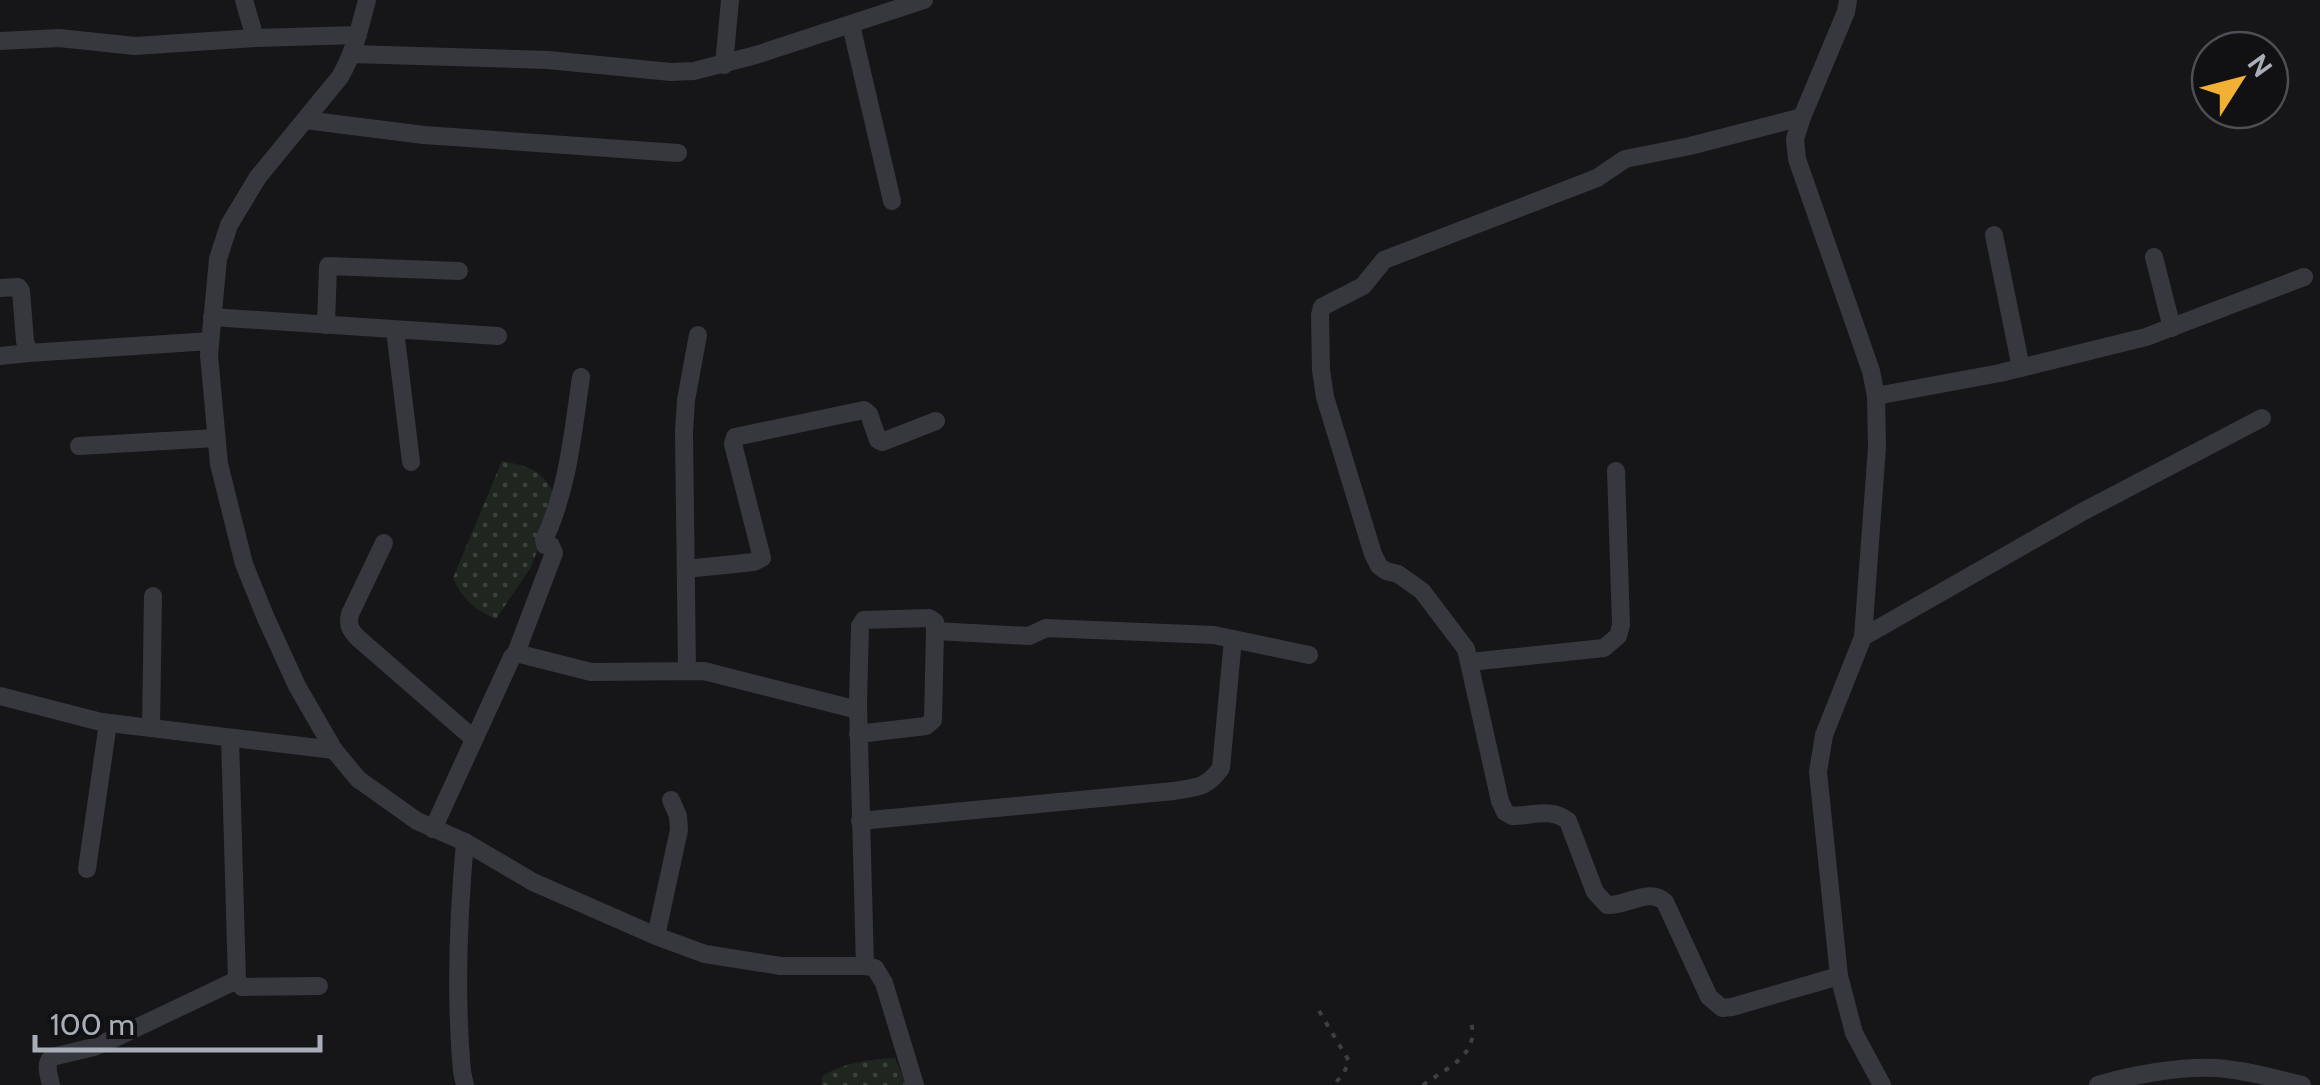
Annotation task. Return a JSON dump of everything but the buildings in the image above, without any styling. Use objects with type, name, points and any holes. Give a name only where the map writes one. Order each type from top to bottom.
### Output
[{"type":"street","points":[[244,0],[255,38]]},
{"type":"street","points":[[366,0],[352,54],[340,77],[258,176],[229,225],[218,259],[212,317],[209,355],[219,464],[244,564],[297,686],[334,750],[358,779],[417,821],[465,842],[533,882],[705,954],[781,966],[875,968],[884,983],[915,1085]]},
{"type":"street","points":[[724,65],[730,0]]},
{"type":"street","points":[[352,54],[571,62],[694,72],[924,0]]},
{"type":"street","points":[[1848,0],[1795,138],[1797,159],[1876,396],[1877,447],[1863,637],[1824,734],[1818,772],[1839,976],[1854,1033],[1882,1085]]},
{"type":"street","points":[[851,25],[892,201]]},
{"type":"street","points":[[0,40],[59,38],[135,46],[358,35]]},
{"type":"street","points":[[1802,116],[1625,159],[1597,178],[1384,260],[1363,286],[1322,307],[1321,370],[1325,397],[1379,566],[1422,591],[1466,650],[1500,801],[1506,812],[1512,816],[1550,812],[1568,821],[1596,892],[1608,905],[1653,894],[1661,896],[1709,997],[1722,1008],[1839,976]]},
{"type":"street","points":[[306,120],[424,135],[678,153]]},
{"type":"street","points":[[1994,236],[2021,368]]},
{"type":"street","points":[[2154,257],[2172,328]]},
{"type":"street","points":[[326,325],[328,266],[459,272]]},
{"type":"street","points":[[1876,396],[2021,368],[2146,337],[2304,278]]},
{"type":"street","points":[[0,288],[18,287],[21,292],[24,341],[29,353]]},
{"type":"street","points":[[212,317],[498,336]]},
{"type":"street","points":[[395,330],[411,462]]},
{"type":"street","points":[[687,670],[684,432],[698,335]]},
{"type":"street","points":[[0,356],[210,341]]},
{"type":"street","points":[[433,829],[516,653],[554,553],[544,540],[559,503],[581,377]]},
{"type":"street","points":[[686,569],[762,558],[735,438],[864,410],[882,442],[936,420]]},
{"type":"street","points":[[1863,637],[2084,511],[2262,418]]},
{"type":"street","points":[[79,446],[216,438]]},
{"type":"street","points":[[1470,662],[1604,648],[1618,636],[1621,625],[1616,471]]},
{"type":"street","points":[[384,543],[348,621],[350,628],[474,739]]},
{"type":"street","points":[[151,728],[152,596]]},
{"type":"street","points":[[858,734],[926,726],[934,720],[936,632],[935,622],[929,618],[861,622],[858,734],[864,966]]},
{"type":"street","points":[[936,632],[1029,636],[1046,628],[1214,635],[1309,655]]},
{"type":"street","points":[[860,822],[1203,786],[1221,768],[1234,639]]},
{"type":"street","points":[[516,653],[591,672],[687,670],[716,674],[858,710]]},
{"type":"street","points":[[0,696],[108,723],[334,750]]},
{"type":"street","points":[[87,869],[108,723]]},
{"type":"street","points":[[230,738],[237,980],[242,987],[319,986]]},
{"type":"street","points":[[656,936],[680,830],[672,800]]},
{"type":"street","points":[[465,842],[456,988],[465,1085]]},
{"type":"street","points":[[51,1085],[47,1067],[52,1057],[94,1047],[237,980]]},
{"type":"street","points":[[2098,1085],[2134,1074],[2214,1068],[2302,1085]]},
{"type":"path","points":[[1318,1011],[1349,1061],[1343,1076],[1333,1085]]},
{"type":"path","points":[[1423,1085],[1467,1053],[1474,1032],[1470,1019]]},
{"type":"shaded area","points":[[502,461],[535,471],[557,499],[531,567],[496,619],[470,603],[453,578]]},
{"type":"shaded area","points":[[895,1058],[906,1085],[822,1085],[822,1076],[839,1068]]}]
